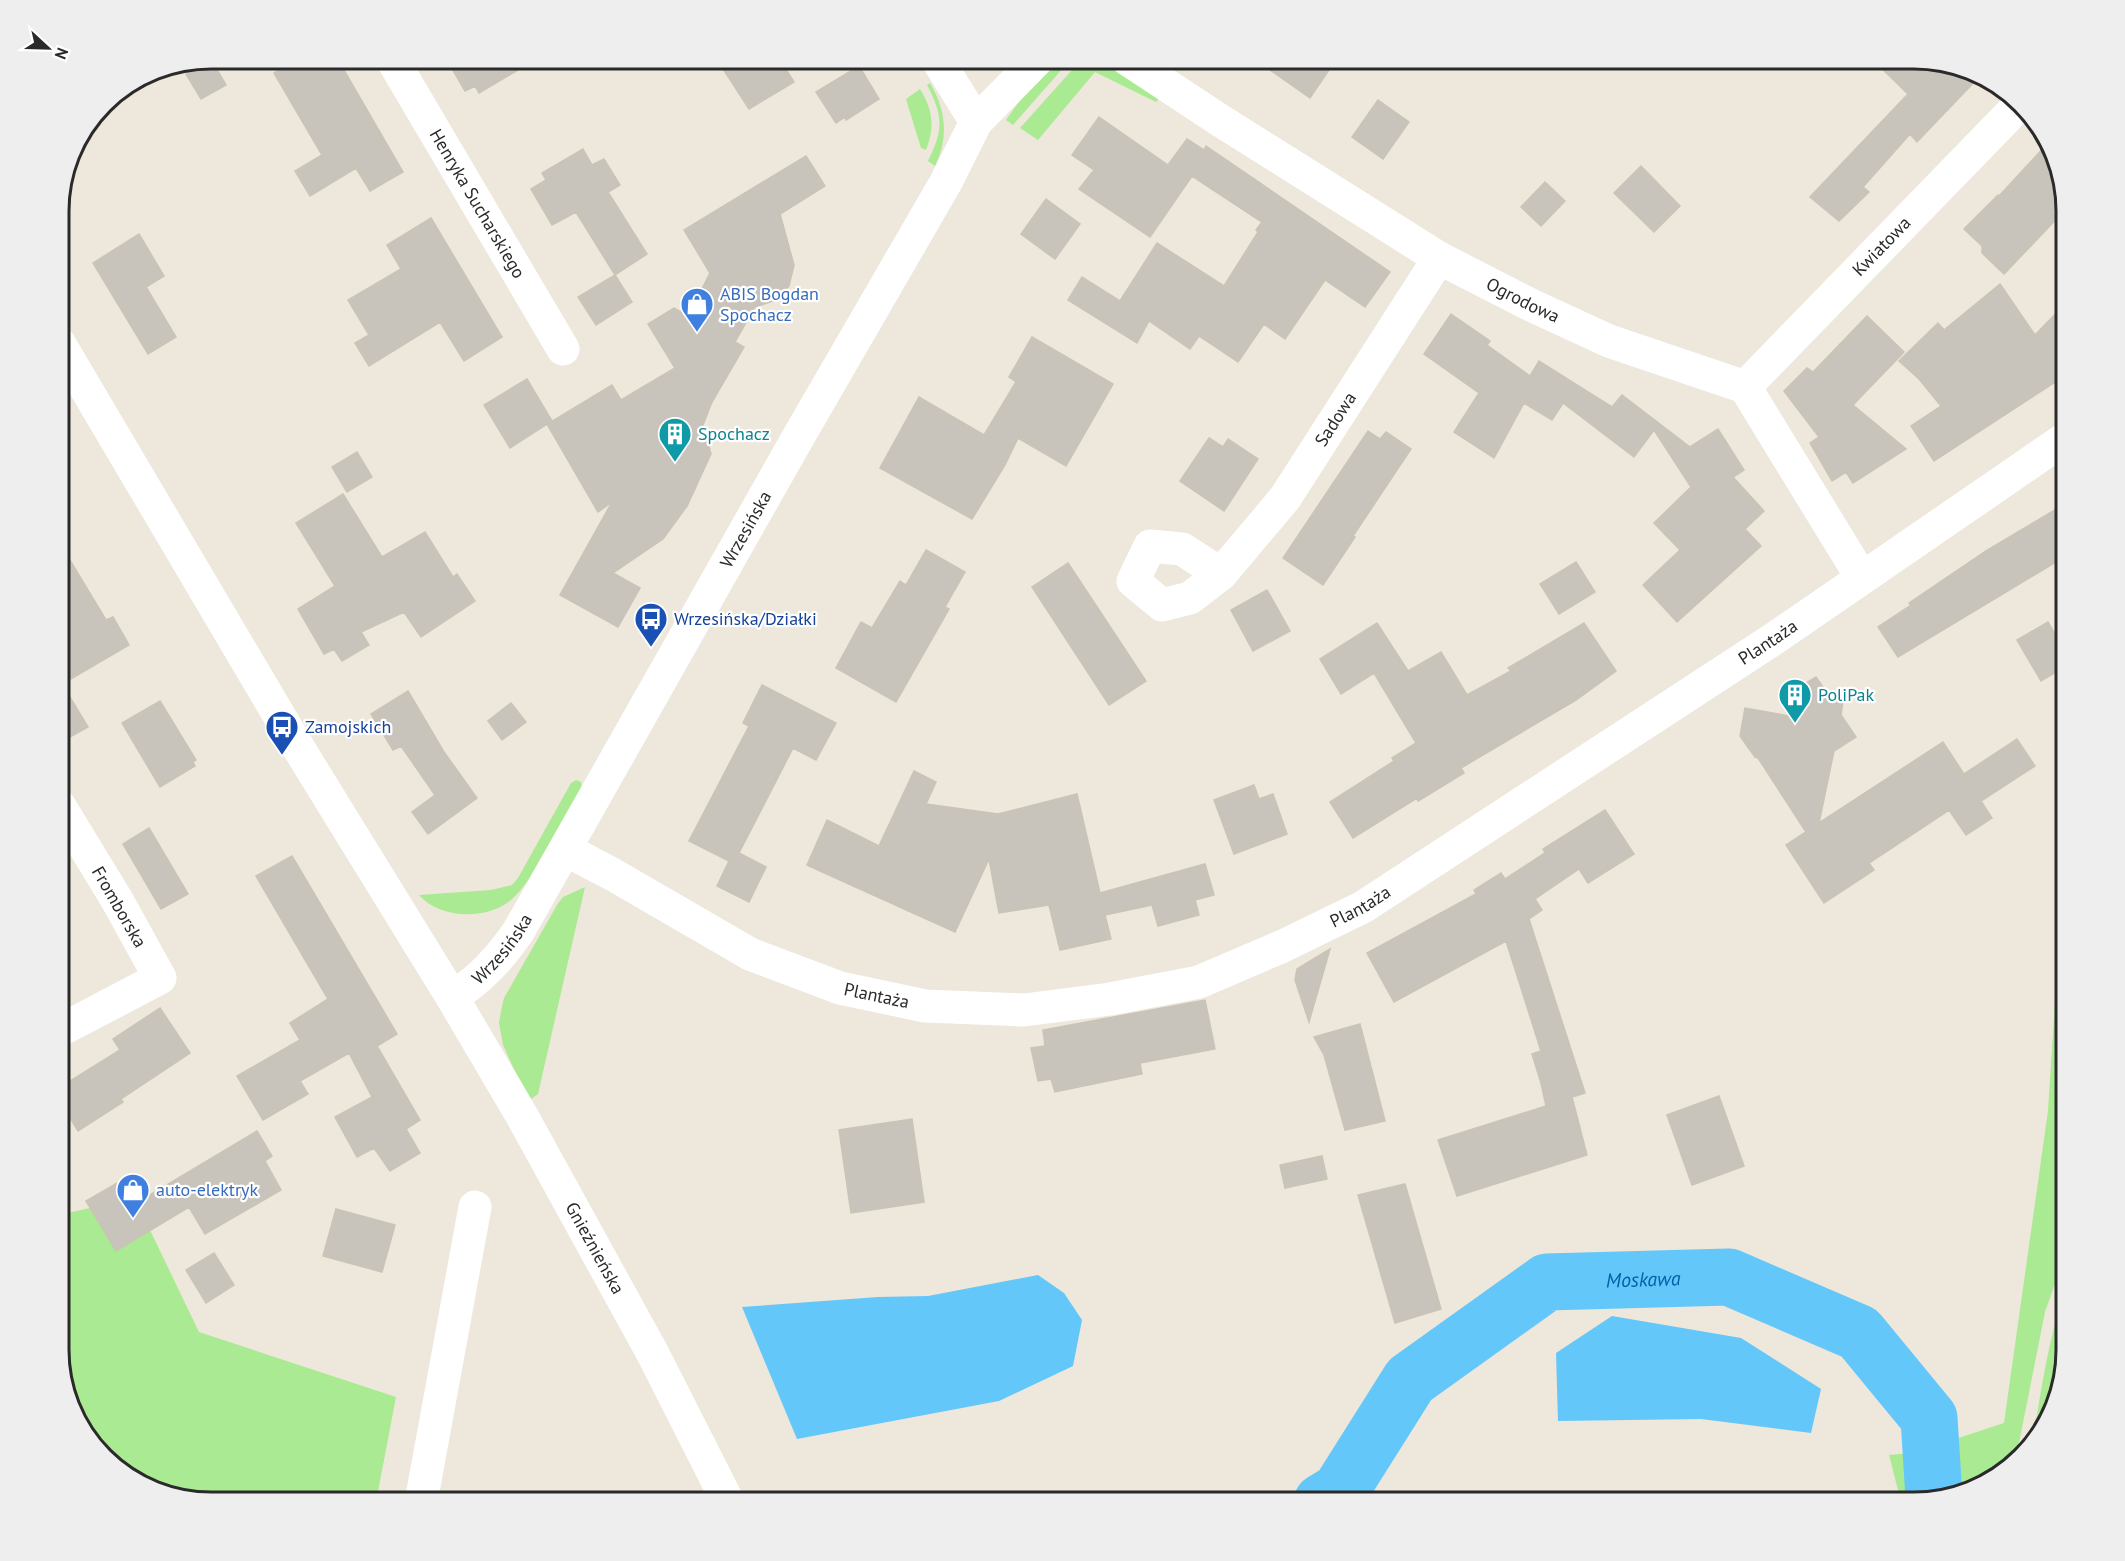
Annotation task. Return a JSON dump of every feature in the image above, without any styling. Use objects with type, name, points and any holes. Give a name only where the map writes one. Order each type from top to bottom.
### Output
[{"type":"street","name":"Henryka Sucharskiego","points":[[398,69],[563,350]]},
{"type":"street","points":[[944,69],[976,122]]},
{"type":"street","name":"Wrzesińska","points":[[452,997],[478,980],[506,950],[533,908],[945,182],[976,122],[1027,69]]},
{"type":"street","name":"Ogrodowa","points":[[1143,69],[1221,121],[1439,258],[1533,306],[1609,341],[1745,387]]},
{"type":"street","name":"Kwiatowa","points":[[1745,387],[2014,111]]},
{"type":"street","name":"Sadowa","points":[[1221,574],[1285,498],[1439,258]]},
{"type":"street","points":[[69,360],[293,739],[452,997]]},
{"type":"street","points":[[1745,387],[1862,579]]},
{"type":"street","name":"Plantaża","points":[[566,850],[750,954],[840,988],[925,1006],[1024,1010],[1110,999],[1199,982],[1283,946],[1363,907],[1768,643],[2056,446]]},
{"type":"street","name":"Fromborska","points":[[69,821],[117,900],[160,978],[69,1026]]},
{"type":"street","name":"Gnieźnieńska","points":[[452,997],[597,1250],[653,1354],[722,1492]]},
{"type":"street","points":[[422,1492],[475,1207]]},
{"type":"green space","points":[[1062,69],[1013,125],[1006,120],[1046,71]]},
{"type":"green space","points":[[1073,69],[1113,69],[1159,98],[1156,102],[1095,72],[1038,140],[1020,128]]},
{"type":"green space","points":[[930,83],[940,103],[944,124],[942,145],[935,166],[928,161],[937,141],[939,115],[927,85]]},
{"type":"green space","points":[[920,89],[928,104],[931,119],[931,134],[926,150],[921,148],[906,99]]},
{"type":"green space","points":[[576,780],[581,782],[582,788],[529,879],[507,903],[486,912],[461,914],[438,908],[427,903],[419,895],[491,890],[512,885],[571,783]]},
{"type":"green space","points":[[585,887],[538,1094],[531,1099],[503,1045],[499,1023],[504,998],[557,905],[563,897]]},
{"type":"green space","points":[[2056,986],[2056,1281],[2045,1312],[2019,1445],[2000,1463],[1968,1481],[1932,1491],[1898,1492],[1889,1455],[1913,1453],[2004,1423],[2048,1111]]},
{"type":"green space","points":[[90,1208],[116,1251],[150,1230],[199,1332],[396,1397],[378,1492],[202,1492],[157,1481],[140,1473],[117,1457],[104,1444],[84,1413],[72,1377],[69,1359],[69,1213]]},
{"type":"green space","points":[[2056,1323],[2055,1368],[2051,1387],[2036,1422],[2042,1385]]},
{"type":"water","points":[[1038,1275],[1064,1293],[1082,1320],[1073,1366],[999,1401],[797,1439],[742,1307],[878,1297],[928,1296]]},
{"type":"water","points":[[1612,1316],[1741,1338],[1821,1389],[1811,1433],[1701,1419],[1558,1421],[1556,1353]]},
{"type":"building","points":[[202,69],[217,69],[226,85],[201,99],[186,74]]},
{"type":"building","points":[[280,69],[343,69],[403,172],[370,191],[356,168],[310,196],[295,171],[322,155],[274,73]]},
{"type":"building","points":[[452,69],[519,69],[479,93],[475,86],[465,91]]},
{"type":"building","points":[[723,69],[786,69],[794,82],[749,109]]},
{"type":"building","points":[[854,69],[861,69],[879,99],[846,120],[845,117],[836,123],[816,92]]},
{"type":"building","points":[[1269,69],[1330,69],[1310,98]]},
{"type":"building","points":[[1882,69],[1932,70],[1974,83],[1917,142],[1910,134],[1863,187],[1869,192],[1839,221],[1810,197],[1908,94]]},
{"type":"building","points":[[1378,100],[1409,122],[1383,159],[1352,137]]},
{"type":"building","points":[[1099,117],[1168,165],[1187,139],[1204,150],[1206,146],[1390,272],[1365,307],[1325,280],[1285,339],[1264,324],[1238,362],[1199,336],[1190,349],[1149,321],[1137,343],[1068,300],[1082,277],[1120,301],[1157,243],[1224,286],[1262,222],[1192,176],[1150,237],[1079,189],[1094,170],[1072,155]]},
{"type":"building","points":[[583,149],[592,165],[604,159],[620,185],[608,192],[647,254],[615,275],[576,212],[552,225],[531,189],[546,180],[542,173]]},
{"type":"building","points":[[2042,150],[2055,193],[2056,219],[2004,274],[1982,253],[1982,246],[1964,229],[1999,196]]},
{"type":"building","points":[[806,156],[825,186],[780,214],[794,265],[789,286],[776,300],[755,307],[735,342],[744,347],[712,402],[703,425],[711,454],[687,506],[663,539],[613,573],[640,588],[618,627],[560,595],[612,502],[598,512],[547,424],[510,448],[484,405],[527,379],[551,422],[612,385],[621,400],[675,368],[648,324],[674,308],[688,316],[710,273],[684,230]]},
{"type":"building","points":[[1641,166],[1680,206],[1654,232],[1614,193]]},
{"type":"building","points":[[1545,182],[1565,201],[1541,226],[1521,207]]},
{"type":"building","points":[[1046,199],[1080,224],[1055,259],[1021,234]]},
{"type":"building","points":[[431,218],[502,337],[464,361],[440,322],[369,366],[355,343],[369,335],[348,300],[401,269],[387,245]]},
{"type":"building","points":[[139,234],[164,276],[146,287],[176,337],[148,354],[93,263]]},
{"type":"building","points":[[615,275],[632,302],[596,325],[578,297]]},
{"type":"building","points":[[2000,284],[2035,335],[2056,313],[2056,382],[1934,461],[1911,426],[1941,406],[1919,379],[1899,361],[1938,323],[1944,330]]},
{"type":"building","points":[[1451,314],[1490,341],[1487,345],[1530,376],[1539,361],[1612,407],[1622,395],[1690,447],[1718,429],[1744,470],[1733,477],[1764,511],[1745,529],[1761,546],[1677,622],[1643,585],[1680,550],[1654,523],[1691,487],[1654,430],[1634,457],[1563,403],[1552,420],[1524,403],[1494,458],[1454,432],[1479,393],[1424,354]]},
{"type":"building","points":[[1867,316],[1904,352],[1853,405],[1906,449],[1853,483],[1846,472],[1832,481],[1810,443],[1819,437],[1784,391],[1807,368],[1813,372]]},
{"type":"building","points":[[1032,337],[1113,384],[1066,466],[1018,438],[1005,465],[972,519],[880,468],[919,397],[984,435],[1016,382],[1009,377]]},
{"type":"building","points":[[1368,431],[1380,439],[1386,432],[1411,449],[1323,585],[1283,558]]},
{"type":"building","points":[[1209,438],[1223,447],[1228,439],[1258,459],[1224,511],[1180,481]]},
{"type":"building","points":[[357,452],[372,477],[347,492],[332,467]]},
{"type":"building","points":[[343,494],[382,557],[425,532],[453,577],[457,574],[475,601],[421,637],[404,612],[361,632],[369,645],[342,661],[334,649],[324,654],[298,609],[335,586],[296,523]]},
{"type":"building","points":[[2056,509],[2056,562],[1898,657],[1878,627],[1986,551]]},
{"type":"building","points":[[926,550],[965,572],[945,607],[949,609],[896,702],[836,668],[861,622],[872,628],[900,581],[906,585]]},
{"type":"building","points":[[69,559],[106,620],[113,617],[129,645],[69,680]]},
{"type":"building","points":[[1576,562],[1595,592],[1559,614],[1540,584]]},
{"type":"building","points":[[1068,563],[1146,681],[1109,705],[1032,587]]},
{"type":"building","points":[[1267,590],[1290,631],[1253,651],[1231,610]]},
{"type":"building","points":[[2048,622],[2056,636],[2056,672],[2041,681],[2017,640]]},
{"type":"building","points":[[1377,623],[1408,671],[1441,652],[1467,695],[1511,671],[1508,668],[1584,623],[1616,671],[1576,700],[1461,768],[1464,773],[1418,801],[1417,798],[1353,838],[1330,802],[1394,761],[1392,758],[1416,743],[1374,673],[1341,694],[1320,659]]},
{"type":"building","points":[[1816,677],[1831,699],[1843,701],[1841,715],[1856,737],[1834,751],[1819,823],[1943,742],[1964,774],[2017,739],[2035,766],[1981,801],[1992,818],[1966,835],[1949,810],[1869,863],[1874,870],[1824,903],[1786,845],[1806,832],[1758,758],[1740,736],[1745,708],[1789,716],[1793,691]]},
{"type":"building","points":[[762,685],[836,723],[816,760],[793,748],[739,853],[766,867],[749,902],[717,886],[729,861],[689,841],[749,726],[743,723]]},
{"type":"building","points":[[408,691],[444,752],[477,798],[428,834],[412,812],[435,795],[401,746],[393,750],[371,714]]},
{"type":"building","points":[[69,696],[88,727],[69,737]]},
{"type":"building","points":[[160,701],[196,760],[193,762],[195,766],[160,787],[122,723]]},
{"type":"building","points":[[511,703],[526,722],[502,740],[488,721]]},
{"type":"building","points":[[914,771],[936,782],[926,804],[998,814],[1077,794],[1100,893],[1205,864],[1214,895],[1195,900],[1199,915],[1158,926],[1152,905],[1105,915],[1111,939],[1060,950],[1049,905],[999,913],[989,859],[955,932],[807,865],[827,820],[879,846]]},
{"type":"building","points":[[1254,785],[1259,799],[1273,794],[1287,834],[1234,854],[1214,800]]},
{"type":"building","points":[[1605,810],[1634,854],[1588,883],[1579,869],[1535,899],[1542,910],[1529,919],[1585,1093],[1572,1097],[1587,1155],[1457,1196],[1438,1140],[1546,1106],[1532,1054],[1541,1051],[1506,941],[1394,1002],[1367,953],[1476,894],[1474,890],[1501,873],[1505,879],[1545,853],[1543,849]]},
{"type":"building","points":[[149,828],[188,894],[161,909],[123,844]]},
{"type":"building","points":[[292,856],[397,1034],[377,1046],[420,1120],[406,1129],[420,1153],[390,1171],[374,1148],[357,1157],[335,1117],[372,1097],[349,1053],[300,1081],[308,1094],[263,1120],[237,1076],[300,1040],[290,1023],[328,999],[256,876]]},
{"type":"building","points":[[1330,949],[1309,1022],[1295,980],[1297,969]]},
{"type":"building","points":[[1205,1000],[1215,1049],[1140,1063],[1142,1074],[1055,1092],[1051,1079],[1038,1081],[1031,1048],[1045,1046],[1043,1030]]},
{"type":"building","points":[[160,1008],[190,1053],[121,1099],[123,1102],[78,1131],[69,1116],[69,1082],[120,1050],[113,1039]]},
{"type":"building","points":[[1360,1024],[1385,1121],[1345,1130],[1324,1055],[1314,1037]]},
{"type":"building","points":[[1719,1096],[1744,1166],[1692,1185],[1667,1115]]},
{"type":"building","points":[[912,1119],[924,1202],[851,1213],[839,1130]]},
{"type":"building","points":[[257,1131],[272,1156],[265,1161],[281,1190],[205,1234],[189,1207],[116,1251],[86,1201],[131,1175],[145,1198]]},
{"type":"building","points":[[1322,1156],[1327,1179],[1285,1188],[1280,1165]]},
{"type":"building","points":[[1405,1184],[1441,1309],[1395,1323],[1358,1195]]},
{"type":"building","points":[[336,1209],[395,1225],[382,1272],[323,1256]]},
{"type":"building","points":[[214,1253],[234,1285],[206,1303],[186,1270]]},
{"type":"waterway","name":"Moskawa","points":[[1338,1492],[1410,1380],[1547,1282],[1729,1277],[1859,1333],[1929,1418],[1934,1491]]},
{"type":"place","name":"ABIS Bogdan Spochacz","points":[[697,333]]},
{"type":"place","name":"Spochacz","points":[[675,463]]},
{"type":"place","name":"Wrzesińska/Działki","points":[[651,648]]},
{"type":"place","name":"PoliPak","points":[[1795,724]]},
{"type":"place","name":"Zamojskich","points":[[282,756]]},
{"type":"place","name":"auto-elektryk","points":[[133,1219]]}]
